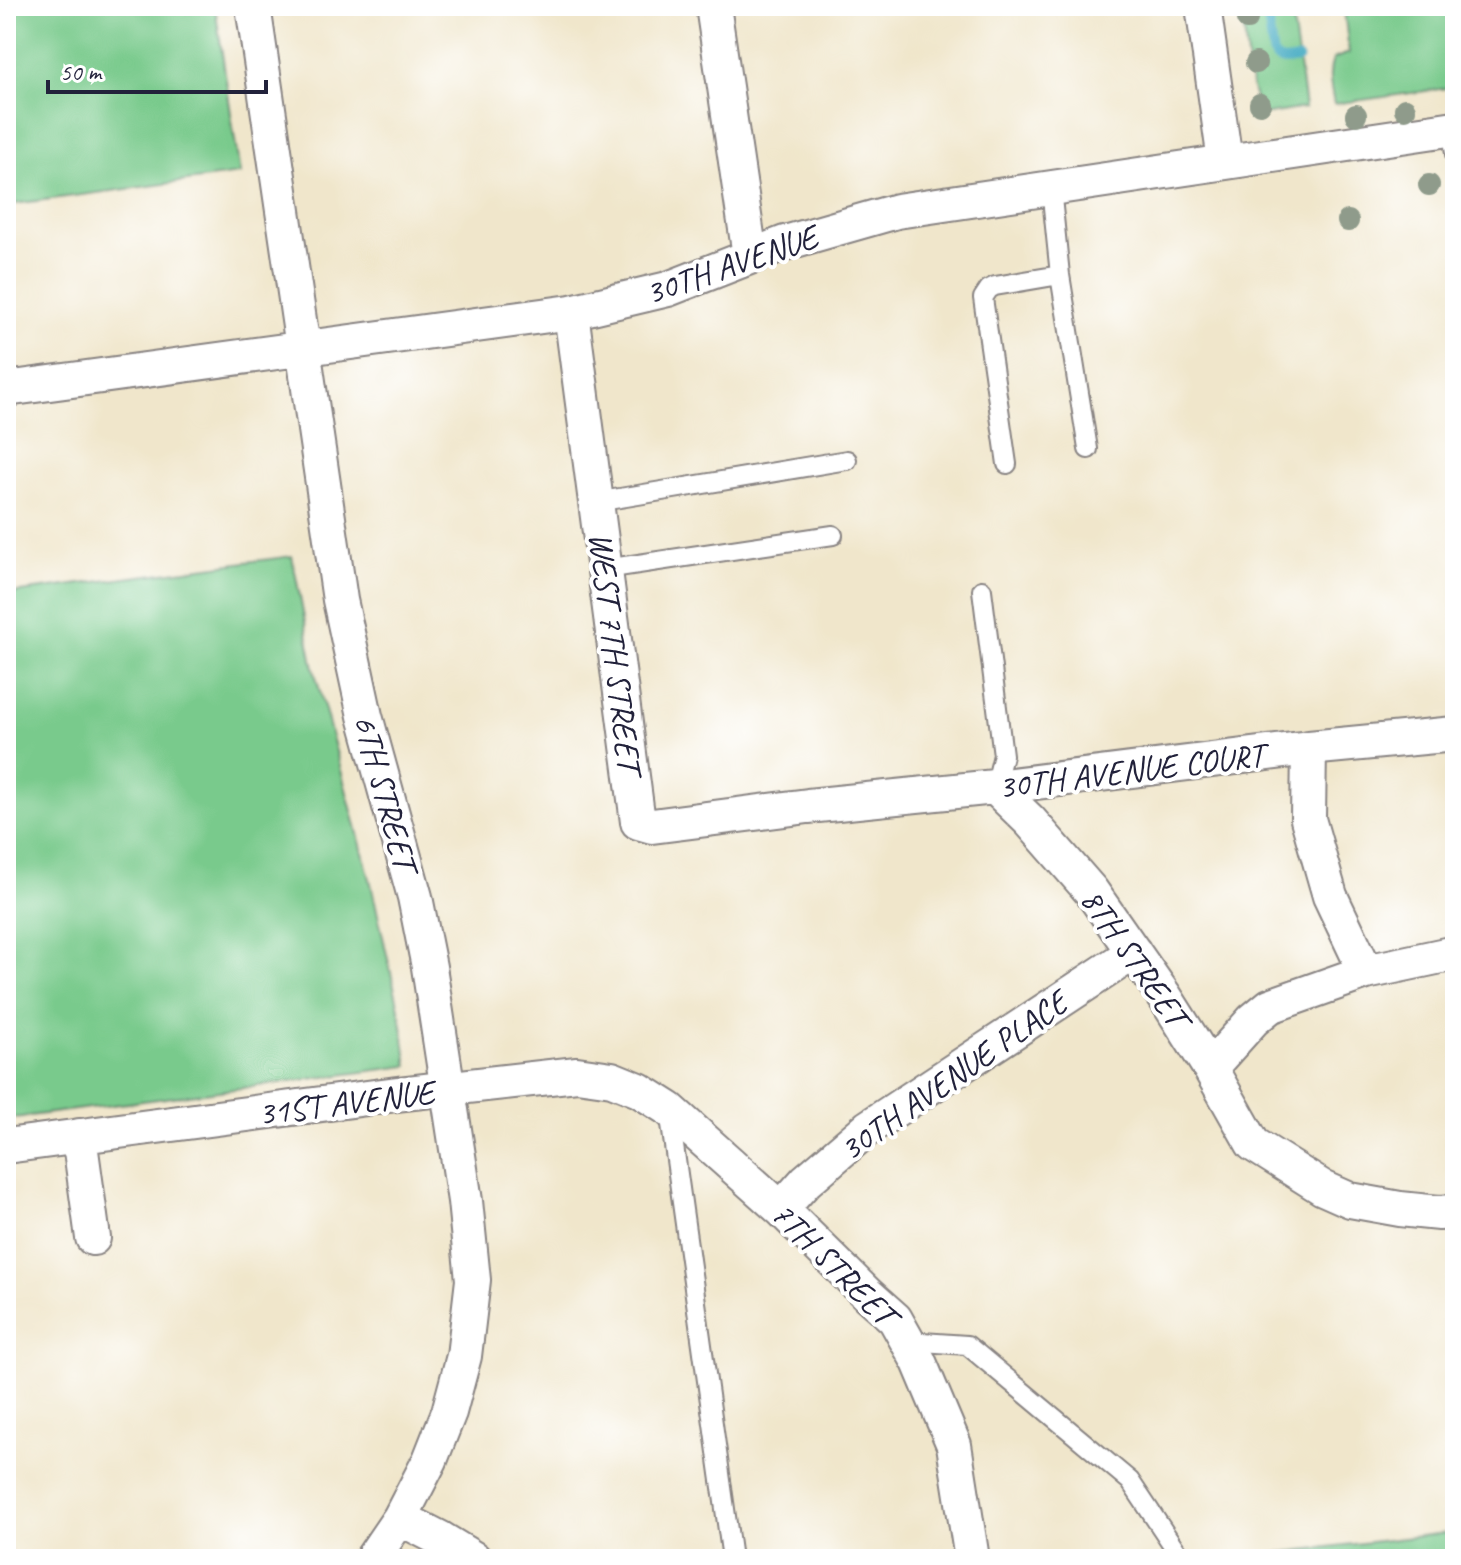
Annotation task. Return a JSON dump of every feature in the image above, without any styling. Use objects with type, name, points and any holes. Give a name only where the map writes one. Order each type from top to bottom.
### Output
[{"type":"street","name":"6TH STREET","points":[[253,6],[340,600],[365,716],[415,897],[429,967],[465,1201],[473,1280],[464,1356],[449,1412],[430,1460],[400,1518],[372,1559]]},
{"type":"street","points":[[713,6],[750,256]]},
{"type":"street","points":[[1203,6],[1225,161]]},
{"type":"street","name":"30TH AVENUE","points":[[6,389],[571,312],[668,289],[785,243],[897,211],[1225,161],[1454,137]]},
{"type":"street","name":"WEST 7TH STREET","points":[[571,312],[638,822],[652,826],[808,806]]},
{"type":"street","name":"30TH AVENUE COURT","points":[[808,806],[1455,734]]},
{"type":"street","points":[[1309,748],[1308,819],[1330,896],[1366,972]]},
{"type":"street","name":"8TH STREET","points":[[995,787],[1030,821],[1091,891],[1165,997],[1253,1144],[1323,1188],[1350,1200],[1400,1209],[1455,1212]]},
{"type":"street","name":"30TH AVENUE PLACE","points":[[781,1209],[806,1181],[869,1127],[1134,952]]},
{"type":"street","points":[[1210,1068],[1253,1020],[1270,1006],[1366,972],[1455,953]]},
{"type":"street","name":"31ST AVENUE","points":[[6,1146],[577,1074],[612,1079]]},
{"type":"street","name":"7TH STREET","points":[[612,1079],[639,1090],[669,1109],[781,1209],[895,1319],[919,1362],[954,1445],[972,1559]]},
{"type":"street","points":[[79,1136],[93,1238]]},
{"type":"street","points":[[400,1518],[474,1559]]},
{"type":"lane","points":[[1051,188],[1060,275],[1088,449]]},
{"type":"lane","points":[[1007,464],[983,298],[995,286],[1060,275]]},
{"type":"lane","points":[[596,502],[847,460]]},
{"type":"lane","points":[[605,569],[833,535]]},
{"type":"lane","points":[[982,590],[1003,755],[995,787]]},
{"type":"lane","points":[[669,1109],[732,1559]]},
{"type":"lane","points":[[907,1341],[967,1345],[1130,1481],[1182,1559]]},
{"type":"green space","points":[[6,6],[215,6],[240,174],[6,205]]},
{"type":"green space","points":[[1249,6],[1291,6],[1305,108],[1263,115],[1258,106],[1250,80],[1242,11],[1249,10]]},
{"type":"green space","points":[[1455,6],[1455,87],[1334,104],[1331,65],[1333,59],[1349,53],[1344,9]]},
{"type":"green space","points":[[292,556],[314,669],[370,879],[400,1013],[408,1066],[6,1119],[6,594]]},
{"type":"green space","points":[[1455,1532],[1455,1559],[1228,1559]]},
{"type":"waterway","points":[[1266,6],[1273,54],[1281,61],[1299,59]]}]
